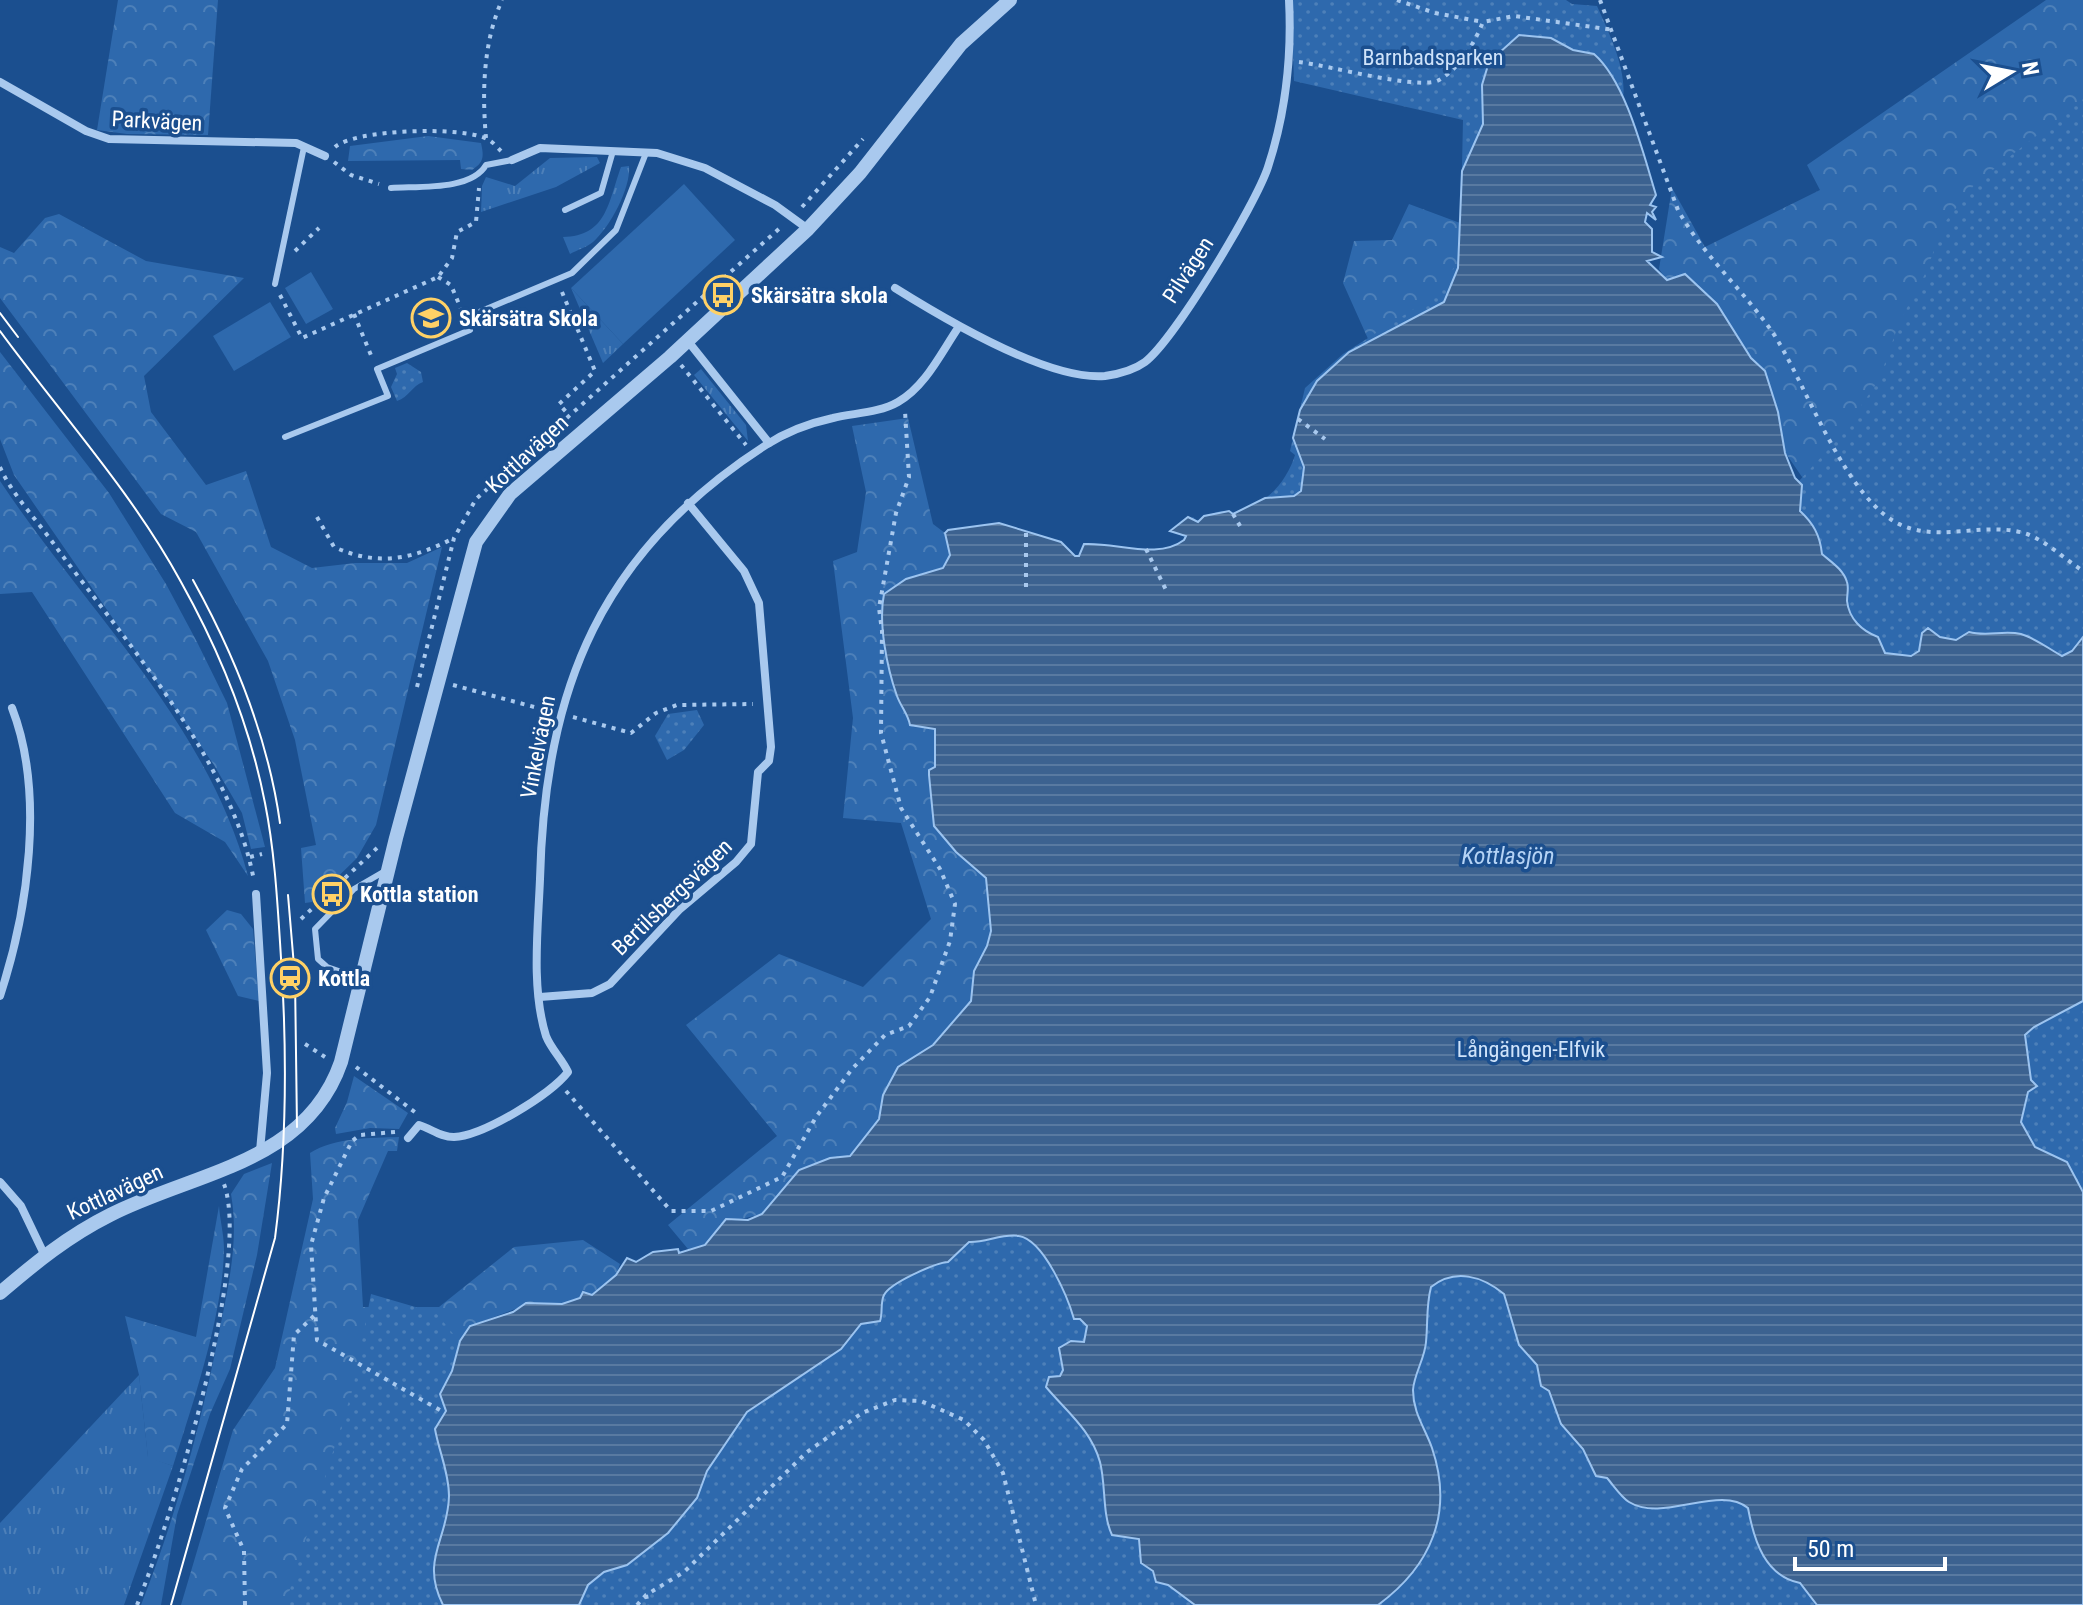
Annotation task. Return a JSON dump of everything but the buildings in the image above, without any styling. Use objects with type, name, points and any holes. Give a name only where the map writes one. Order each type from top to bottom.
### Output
[{"type":"street","name":"Kottlavägen","points":[[0,1293],[44,1254],[112,1214],[260,1152],[310,1118],[332,1089],[341,1062],[388,869],[476,542],[510,494],[670,357],[808,229],[860,173],[961,44],[1010,0]]},
{"type":"street","name":"Pilvägen","points":[[895,288],[958,328],[1082,376],[1116,374],[1143,364],[1184,311],[1252,204],[1276,139],[1291,62],[1289,0]]},
{"type":"street","name":"Parkvägen","points":[[0,82],[86,131],[109,139],[296,143],[325,156]]},
{"type":"street","points":[[512,160],[540,148],[646,153],[705,168],[808,229]]},
{"type":"street","points":[[687,340],[769,443],[809,424],[881,409],[904,398],[932,368],[958,328]]},
{"type":"street","name":"Vinkelvägen","points":[[559,1083],[568,1072],[546,1037],[540,997],[540,850],[548,774],[561,714],[587,636],[613,592],[653,537],[688,503],[769,443]]},
{"type":"street","name":"Bertilsbergsvägen","points":[[540,997],[592,993],[610,984],[679,910],[736,862],[751,844],[758,772],[769,761],[771,747],[759,603],[752,584],[688,503]]},
{"type":"street","points":[[0,996],[21,902],[32,816],[25,741],[12,708]]},
{"type":"street","points":[[256,894],[267,1073],[260,1152]]},
{"type":"street","points":[[410,1134],[424,1126],[445,1136],[475,1134],[559,1083]]},
{"type":"street","points":[[0,1182],[21,1206],[44,1254]]},
{"type":"lane","points":[[275,284],[304,147]]},
{"type":"lane","points":[[565,210],[601,193],[613,151]]},
{"type":"lane","points":[[285,437],[388,396],[377,369],[470,330],[465,318],[572,273],[616,230],[646,153]]},
{"type":"lane","points":[[391,188],[465,181],[481,173],[486,165],[512,160]]},
{"type":"lane","points":[[363,979],[327,967],[318,959],[315,929],[324,916],[388,869]]},
{"type":"path","points":[[486,138],[482,92],[494,19],[502,0]]},
{"type":"path","points":[[1397,0],[1435,13],[1483,22],[1514,16],[1614,30]]},
{"type":"path","points":[[1600,0],[1614,30],[1678,210],[1694,239],[1769,327],[1791,362],[1828,441],[1878,510],[1905,527],[1934,533],[1997,530],[2028,534],[2083,571]]},
{"type":"path","points":[[1291,62],[1335,66],[1393,81],[1429,83],[1439,80],[1468,53],[1483,22]]},
{"type":"path","points":[[391,188],[351,175],[325,156],[344,139],[391,132],[486,138],[512,160]]},
{"type":"path","points":[[416,692],[454,538],[476,499],[568,414],[793,218],[822,181],[865,137]]},
{"type":"path","points":[[275,284],[302,338],[438,277],[452,258],[457,232],[476,222],[479,192]]},
{"type":"path","points":[[295,251],[319,228]]},
{"type":"path","points":[[438,277],[451,285],[461,308]]},
{"type":"path","points":[[557,280],[595,371],[559,404],[568,414]]},
{"type":"path","points":[[354,314],[373,359]]},
{"type":"path","points":[[670,357],[714,403],[753,454]]},
{"type":"path","points":[[559,1083],[671,1211],[711,1211],[782,1177],[816,1117],[852,1069],[885,1035],[909,1026],[930,997],[950,941],[955,904],[940,869],[901,808],[881,733],[882,631],[879,608],[896,513],[909,477],[904,398]]},
{"type":"path","points":[[1298,419],[1325,439]]},
{"type":"path","points":[[0,467],[178,714],[223,789],[250,857],[256,894]]},
{"type":"path","points":[[1233,514],[1243,531]]},
{"type":"path","points":[[317,517],[334,547],[374,559],[419,556],[454,538]]},
{"type":"path","points":[[1026,533],[1026,588]]},
{"type":"path","points":[[1146,549],[1166,590]]},
{"type":"path","points":[[420,677],[631,733],[656,713],[677,705],[768,704]]},
{"type":"path","points":[[371,880],[381,837]]},
{"type":"path","points":[[250,857],[262,854]]},
{"type":"path","points":[[320,1068],[327,1043]]},
{"type":"path","points":[[305,1044],[323,1057],[353,1065],[417,1113],[424,1126]]},
{"type":"path","points":[[410,1134],[360,1135],[334,1171],[311,1245],[317,1340],[445,1413]]},
{"type":"path","points":[[137,1605],[203,1393],[218,1319],[228,1240],[226,1189],[219,1171]]},
{"type":"path","points":[[245,1605],[244,1551],[225,1508],[242,1469],[287,1424],[294,1335],[316,1314]]},
{"type":"path","points":[[637,1605],[646,1595],[684,1572],[807,1452],[862,1413],[895,1400],[921,1401],[964,1420],[984,1440],[1003,1473],[1036,1605]]},
{"type":"path","points":[[646,1595],[648,1605]]},
{"type":"green space","points":[[118,0],[218,0],[208,135],[127,134],[97,130]]},
{"type":"green space","name":"Kottlasjön","points":[[1291,0],[1566,0],[1572,4],[1597,6],[1616,52],[1624,88],[1623,99],[1656,195],[1650,205],[1656,207],[1652,212],[1656,220],[1647,213],[1645,222],[1652,229],[1652,252],[1662,257],[1647,261],[1667,280],[1685,274],[1721,313],[1765,372],[1784,448],[1799,481],[1837,440],[1879,380],[1899,323],[1925,274],[1945,222],[1975,184],[2083,99],[2083,1605],[285,1605],[353,1388],[371,1294],[436,1313],[459,1341],[470,1326],[513,1312],[526,1303],[562,1304],[580,1298],[583,1292],[592,1295],[616,1275],[627,1258],[636,1262],[653,1252],[678,1249],[679,1253],[705,1245],[726,1219],[748,1220],[762,1213],[799,1170],[841,1155],[850,1156],[879,1119],[883,1095],[898,1067],[933,1045],[971,1001],[974,971],[991,931],[988,882],[934,826],[929,770],[935,767],[935,729],[910,725],[897,696],[883,631],[884,594],[906,579],[943,568],[950,555],[945,533],[948,530],[999,523],[1061,542],[1075,556],[1079,556],[1084,544],[1165,548],[1186,537],[1170,531],[1193,517],[1198,522],[1215,513],[1225,511],[1233,514],[1258,503],[1277,487],[1293,461],[1295,455],[1290,451],[1305,388],[1343,354],[1434,296],[1460,259],[1463,120],[1294,81]]},
{"type":"green space","points":[[2046,0],[2083,0],[2083,623],[1833,522],[1659,269],[1672,188],[1705,247],[1820,190],[1807,165]]},
{"type":"green space","points":[[428,136],[481,143],[481,162],[472,170],[461,169],[460,160],[348,161],[350,146]]},
{"type":"green space","points":[[597,157],[600,163],[556,187],[481,212],[482,186],[486,177],[515,186],[550,158]]},
{"type":"green space","points":[[629,166],[623,196],[606,227],[593,242],[570,254],[563,237],[589,231],[597,224],[609,205],[621,167]]},
{"type":"green space","points":[[684,184],[735,240],[623,344],[571,288]]},
{"type":"green space","points":[[1409,204],[1460,223],[1460,258],[1448,295],[1369,341],[1343,283],[1354,241],[1392,240]]},
{"type":"green space","points":[[59,214],[146,261],[244,278],[144,376],[151,412],[206,485],[246,471],[271,547],[312,568],[355,563],[407,563],[442,547],[376,825],[357,858],[312,902],[305,903],[301,848],[316,845],[295,740],[268,661],[196,532],[161,514],[0,298],[0,247],[14,253],[45,218]]},
{"type":"green space","points":[[311,272],[333,309],[306,324],[285,288]]},
{"type":"green space","points":[[571,288],[623,344],[603,363]]},
{"type":"green space","points":[[270,302],[291,337],[234,371],[213,336]]},
{"type":"green space","points":[[0,352],[109,493],[166,584],[227,703],[265,847],[251,849],[242,813],[214,765],[14,475],[0,439]]},
{"type":"green space","points":[[407,363],[421,372],[423,382],[397,401],[391,387],[397,374],[395,368]]},
{"type":"green space","points":[[701,369],[746,425],[748,441],[694,375]]},
{"type":"green space","points":[[908,418],[933,524],[945,533],[950,555],[943,568],[913,576],[884,594],[885,647],[894,689],[913,727],[935,729],[935,767],[929,775],[933,813],[950,844],[986,878],[991,931],[974,971],[971,1001],[933,1045],[898,1067],[883,1095],[879,1119],[850,1156],[818,1164],[762,1214],[720,1224],[708,1242],[688,1249],[668,1225],[777,1136],[686,1025],[779,954],[863,987],[931,919],[901,823],[843,818],[853,718],[833,561],[857,552],[866,492],[852,426]]},
{"type":"green space","points":[[0,481],[174,718],[204,768],[229,821],[248,876],[225,842],[175,813],[32,592],[0,594]]},
{"type":"green space","points":[[697,710],[704,725],[684,750],[667,760],[655,736],[668,714]]},
{"type":"green space","points":[[227,910],[241,914],[253,929],[259,1001],[238,996],[206,930]]},
{"type":"green space","points":[[354,1076],[408,1113],[399,1129],[370,1128],[336,1134],[335,1128]]},
{"type":"green space","points":[[399,1137],[397,1151],[388,1151],[358,1220],[363,1307],[439,1307],[514,1247],[583,1240],[620,1264],[616,1275],[592,1295],[583,1293],[581,1298],[562,1304],[531,1303],[470,1326],[460,1341],[443,1605],[181,1605],[233,1430],[275,1368],[313,1199],[310,1153],[342,1141]]},
{"type":"green space","points":[[272,1163],[257,1255],[230,1369],[210,1414],[177,1515],[161,1605],[141,1605],[177,1503],[213,1363],[232,1261],[234,1228],[231,1194],[244,1174]]},
{"type":"green space","points":[[219,1206],[224,1249],[218,1302],[206,1359],[173,1466],[148,1458],[139,1375],[125,1316],[196,1337]]},
{"type":"green space","points":[[139,1375],[148,1457],[173,1466],[124,1605],[0,1605],[0,1523]]},
{"type":"water","name":"Kottlasjön","points":[[1519,35],[1551,38],[1573,50],[1594,54],[1615,82],[1632,119],[1656,195],[1650,205],[1656,207],[1652,212],[1656,220],[1647,213],[1645,222],[1652,229],[1652,252],[1662,257],[1647,261],[1667,280],[1685,274],[1717,304],[1751,358],[1765,371],[1778,412],[1785,453],[1795,478],[1802,485],[1800,511],[1815,530],[1822,554],[1845,577],[1848,607],[1857,624],[1878,637],[1885,653],[1911,656],[1919,651],[1922,633],[1928,628],[1940,637],[1956,640],[1969,632],[2021,634],[2062,656],[2072,651],[2083,637],[2083,1001],[2025,1035],[2031,1080],[2037,1086],[2028,1092],[2021,1122],[2035,1147],[2067,1162],[2083,1192],[2083,1605],[1817,1605],[1800,1583],[1778,1573],[1770,1565],[1758,1544],[1748,1508],[1722,1500],[1674,1507],[1643,1507],[1626,1500],[1607,1478],[1596,1476],[1583,1449],[1561,1424],[1549,1391],[1541,1386],[1537,1365],[1519,1345],[1504,1294],[1478,1279],[1459,1276],[1431,1287],[1425,1348],[1413,1390],[1415,1406],[1432,1448],[1440,1494],[1439,1516],[1433,1536],[1412,1573],[1378,1605],[1195,1605],[1168,1585],[1156,1582],[1153,1571],[1141,1563],[1139,1539],[1112,1535],[1096,1451],[1078,1422],[1046,1387],[1049,1377],[1060,1376],[1063,1370],[1059,1348],[1071,1341],[1084,1342],[1087,1326],[1080,1319],[1074,1319],[1046,1258],[1028,1240],[1013,1235],[969,1242],[948,1262],[913,1274],[888,1290],[883,1298],[880,1321],[861,1324],[841,1349],[747,1412],[707,1471],[697,1498],[668,1533],[627,1565],[604,1572],[588,1585],[579,1605],[443,1605],[434,1575],[449,1496],[435,1429],[446,1411],[440,1394],[452,1371],[460,1341],[470,1326],[513,1312],[526,1303],[562,1304],[580,1298],[583,1292],[592,1295],[616,1275],[627,1258],[636,1262],[653,1252],[678,1249],[679,1253],[705,1245],[726,1219],[748,1220],[762,1214],[799,1170],[830,1158],[850,1156],[879,1119],[883,1095],[898,1067],[933,1045],[971,1001],[974,971],[991,931],[986,878],[956,852],[934,826],[929,770],[935,767],[935,729],[910,725],[897,696],[884,645],[884,594],[906,579],[943,568],[950,555],[945,533],[948,530],[999,523],[1061,542],[1075,556],[1079,556],[1084,544],[1162,549],[1184,540],[1186,536],[1170,531],[1188,517],[1198,522],[1204,516],[1229,511],[1233,514],[1265,498],[1294,496],[1301,491],[1304,467],[1293,438],[1300,410],[1317,381],[1349,352],[1444,302],[1458,268],[1462,171],[1483,124],[1482,85],[1489,62]]},
{"type":"tram line","points":[[0,313],[18,337]]},
{"type":"tram line","points":[[0,331],[141,516],[195,608],[242,717],[259,774],[271,837],[285,1053],[284,1127],[275,1238],[171,1605]]},
{"type":"tram line","points":[[193,580],[223,638],[248,698],[267,759],[280,823]]},
{"type":"tram line","points":[[288,895],[295,978],[297,1127]]},
{"type":"place","name":"Skärsätra skola","points":[[723,295]]},
{"type":"place","name":"Skärsätra Skola","points":[[431,318]]},
{"type":"place","name":"Kottla station","points":[[332,894]]},
{"type":"place","name":"Kottla","points":[[290,978]]},
{"type":"park label","name":"Barnbadsparken","points":[[1433,57]]},
{"type":"park label","name":"Långängen-Elfvik","points":[[1531,1049]]}]
